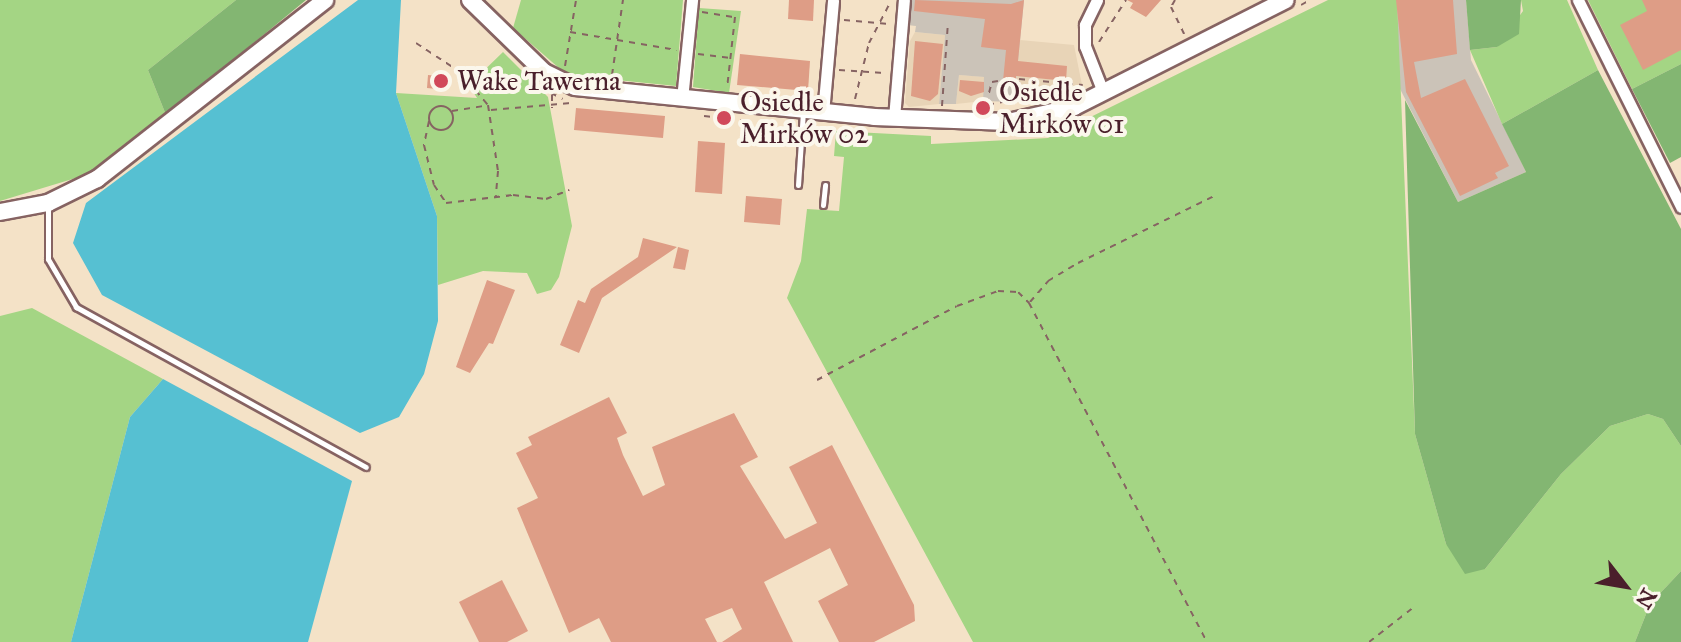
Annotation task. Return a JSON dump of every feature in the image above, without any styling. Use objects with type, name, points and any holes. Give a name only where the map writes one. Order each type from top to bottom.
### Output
[{"type":"street","points":[[0,212],[48,203],[97,179],[325,0]]},
{"type":"street","points":[[470,0],[558,88],[823,113],[1022,121],[1061,112],[1286,0]]},
{"type":"street","points":[[894,118],[904,0]]},
{"type":"street","points":[[1097,0],[1084,40],[1103,92]]},
{"type":"street","points":[[1578,0],[1681,207]]},
{"type":"street","points":[[823,113],[836,5]]},
{"type":"street","points":[[682,99],[694,6]]},
{"type":"lane","points":[[798,185],[803,111]]},
{"type":"lane","points":[[823,205],[825,185]]},
{"type":"lane","points":[[48,203],[48,259],[76,307],[366,467]]},
{"type":"path","points":[[552,108],[576,0]]},
{"type":"path","points":[[611,84],[623,0]]},
{"type":"path","points":[[865,106],[850,105],[864,72],[877,23],[891,0]]},
{"type":"path","points":[[1094,50],[1126,0]]},
{"type":"path","points":[[1175,0],[1171,7],[1187,41]]},
{"type":"path","points":[[836,5],[838,20],[902,25]]},
{"type":"path","points":[[694,6],[735,17],[727,95]]},
{"type":"path","points":[[941,107],[948,22]]},
{"type":"path","points":[[570,32],[687,52]]},
{"type":"path","points":[[416,43],[460,72],[488,105],[498,171],[496,198]]},
{"type":"path","points":[[693,65],[694,54],[731,58]]},
{"type":"path","points":[[833,69],[898,75]]},
{"type":"path","points":[[975,105],[1016,99],[1019,79],[1086,85],[1087,80]]},
{"type":"path","points":[[985,105],[992,82],[998,81]]},
{"type":"path","points":[[490,110],[566,107],[575,100]]},
{"type":"path","points":[[488,105],[451,111],[437,107],[429,121],[424,145],[439,197],[454,204],[496,198],[546,199],[569,190]]},
{"type":"path","points":[[931,109],[953,106]]},
{"type":"path","points":[[429,121],[445,130],[452,122],[451,111]]},
{"type":"path","points":[[810,137],[829,138]]},
{"type":"path","points":[[1029,303],[1048,281],[1078,263],[1214,196]]},
{"type":"path","points":[[817,380],[957,306],[998,291],[1018,292],[1029,303],[1207,642]]},
{"type":"path","points":[[1369,642],[1414,607]]},
{"type":"shaded area","points":[[909,0],[1024,0],[1014,102],[983,101],[984,77],[959,75],[956,104],[939,104],[945,35],[915,32],[916,26],[907,25]]},
{"type":"shaded area","points":[[1397,0],[1466,0],[1471,60],[1526,172],[1458,202],[1398,85]]},
{"type":"shaded area","points":[[915,32],[945,35],[939,104],[909,107],[905,103],[910,41]]},
{"type":"shaded area","points":[[1020,40],[1074,45],[1083,90],[1043,107],[1014,102]]},
{"type":"shaded area","points":[[959,75],[985,77],[983,101],[956,104]]},
{"type":"green space","points":[[0,0],[236,0],[148,70],[166,115],[89,174],[0,201]]},
{"type":"green space","points":[[236,0],[306,0],[166,115],[148,70]]},
{"type":"green space","points":[[521,0],[683,0],[676,86],[567,75],[513,28]]},
{"type":"green space","points":[[1328,0],[1397,0],[1415,434],[1446,544],[1485,569],[1561,474],[1610,426],[1648,414],[1663,419],[1681,446],[1681,571],[1650,604],[1635,642],[973,642],[787,298],[801,261],[807,209],[839,211],[844,157],[834,156],[836,131],[931,136],[931,144],[1048,138]]},
{"type":"green space","points":[[1466,0],[1521,0],[1519,34],[1497,47],[1470,50]]},
{"type":"green space","points":[[1521,0],[1567,0],[1598,70],[1502,124],[1470,50],[1497,47],[1523,11]]},
{"type":"green space","points":[[1588,0],[1681,0],[1681,64],[1632,89]]},
{"type":"green space","points":[[699,8],[741,11],[729,93],[693,87]]},
{"type":"green space","points":[[503,52],[548,97],[572,226],[559,277],[551,290],[537,294],[527,273],[483,271],[438,285],[437,216],[396,93],[477,98],[469,85]]},
{"type":"green space","points":[[1681,64],[1681,157],[1670,163],[1632,89]]},
{"type":"green space","points":[[1598,70],[1681,229],[1681,446],[1663,419],[1648,414],[1610,426],[1561,474],[1485,569],[1465,574],[1446,544],[1415,434],[1405,100],[1458,202],[1526,172],[1502,124]]},
{"type":"green space","points":[[32,308],[163,379],[130,417],[71,642],[0,642],[0,316]]},
{"type":"green space","points":[[1681,571],[1681,642],[1635,642],[1650,604]]},
{"type":"water","points":[[358,0],[401,0],[396,93],[437,216],[438,321],[424,374],[399,417],[360,433],[102,295],[73,243],[86,203]]},
{"type":"water","points":[[163,379],[352,481],[308,642],[71,642],[130,417]]},
{"type":"building","points":[[789,0],[814,0],[813,21],[788,19]]},
{"type":"building","points":[[915,0],[1011,4],[1024,0],[1018,61],[1067,66],[1066,81],[1016,76],[1016,83],[1003,81],[1006,50],[981,47],[985,19],[914,11]]},
{"type":"building","points":[[1127,0],[1161,0],[1146,17],[1130,8],[1133,3]]},
{"type":"building","points":[[1396,0],[1453,0],[1457,54],[1414,62],[1421,98],[1465,79],[1509,166],[1495,173],[1498,178],[1460,196],[1406,92]]},
{"type":"building","points":[[1642,0],[1681,0],[1681,50],[1643,70],[1620,25],[1647,11]]},
{"type":"building","points":[[915,41],[943,44],[938,94],[930,101],[911,96]]},
{"type":"building","points":[[740,54],[810,61],[808,91],[737,85]]},
{"type":"building","points":[[428,75],[448,77],[447,90],[427,88]]},
{"type":"building","points":[[960,80],[984,82],[984,92],[971,96],[959,91]]},
{"type":"building","points":[[576,108],[665,116],[663,138],[574,130]]},
{"type":"building","points":[[698,141],[725,143],[722,194],[695,192]]},
{"type":"building","points":[[746,196],[782,199],[780,225],[744,222]]},
{"type":"building","points":[[643,238],[677,247],[602,298],[579,353],[560,345],[578,300],[585,303],[591,289],[638,257]]},
{"type":"building","points":[[678,247],[689,250],[685,270],[673,268]]},
{"type":"building","points":[[487,280],[515,290],[493,344],[489,343],[470,373],[456,367]]},
{"type":"building","points":[[609,397],[627,433],[617,438],[643,496],[665,485],[652,447],[734,413],[758,457],[740,466],[785,539],[817,523],[789,467],[832,445],[914,605],[915,621],[874,642],[839,642],[818,601],[848,585],[830,548],[764,582],[793,642],[722,642],[742,629],[732,608],[705,619],[717,642],[611,642],[599,618],[569,633],[517,508],[538,498],[516,453],[532,445],[528,437]]},
{"type":"building","points":[[502,580],[528,631],[507,642],[479,642],[459,602]]},
{"type":"place","name":"Wake Tawerna","points":[[441,81]]},
{"type":"place","name":"Osiedle Mirków 01","points":[[983,108]]},
{"type":"place","name":"Osiedle Mirków 02","points":[[724,118]]}]
